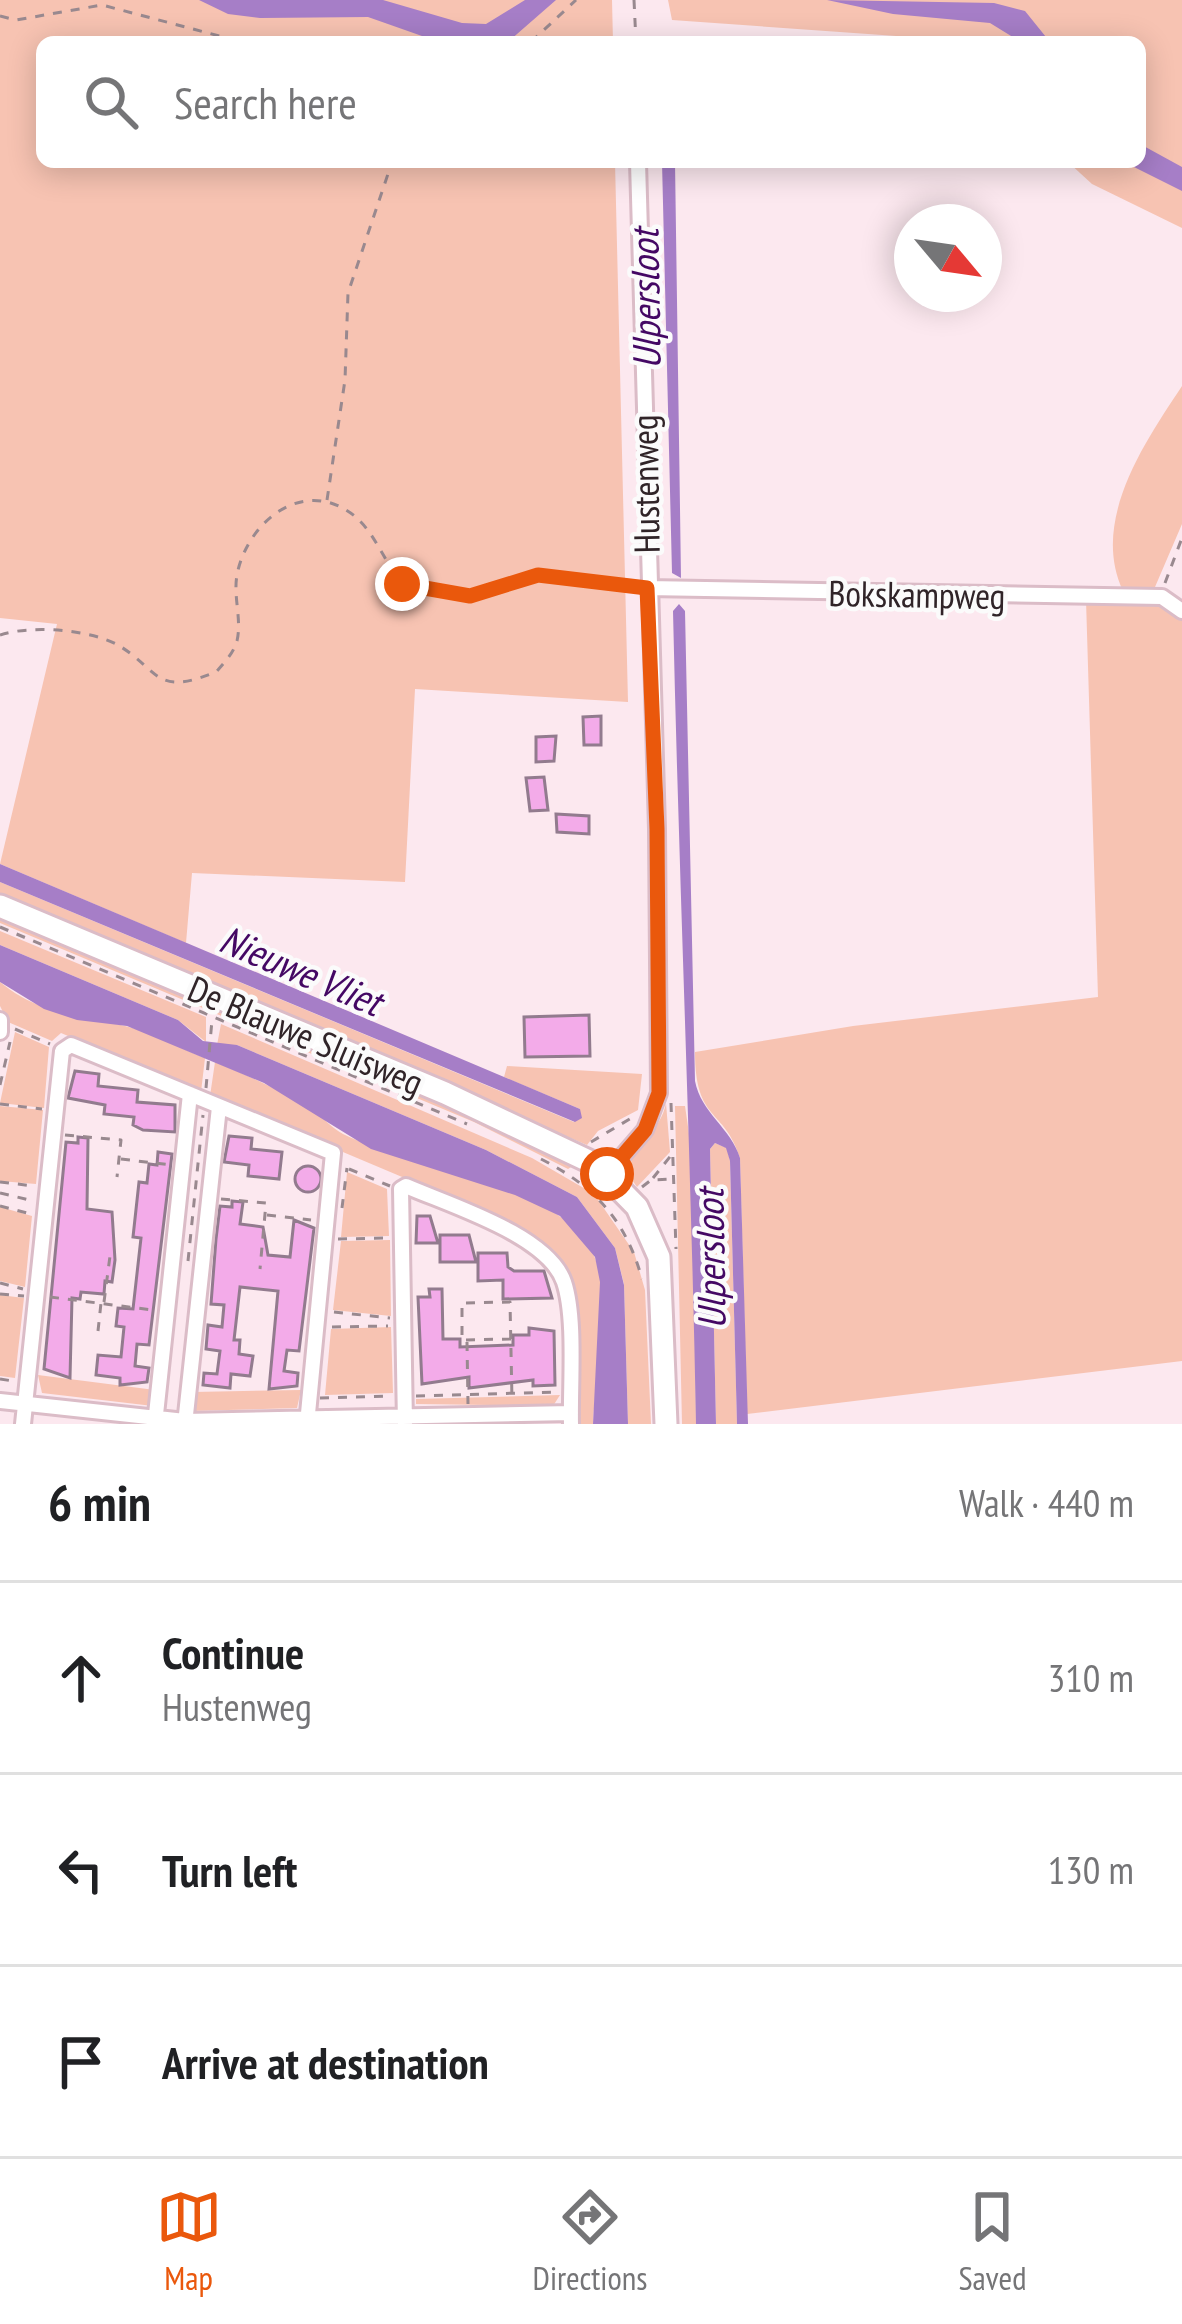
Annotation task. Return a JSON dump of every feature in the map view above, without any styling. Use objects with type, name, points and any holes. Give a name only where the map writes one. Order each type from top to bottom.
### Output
[{"type":"main road","name":"De Blauwe Sluisweg","points":[[0,906],[607,1174]]},
{"type":"main road","points":[[607,1174],[637,1207],[659,1257],[666,1424]]},
{"type":"street","name":"Hustenweg","points":[[607,1174],[645,1130],[659,1093],[657,829],[638,168]]},
{"type":"street","name":"Bokskampweg","points":[[647,588],[1162,597]]},
{"type":"street","points":[[1162,597],[1182,611]]},
{"type":"street","points":[[22,1424],[62,1051],[71,1045],[333,1153],[308,1422]]},
{"type":"street","points":[[156,1421],[182,1166],[204,1100]]},
{"type":"street","points":[[185,1423],[209,1198],[204,1100]]},
{"type":"street","points":[[0,1402],[185,1423],[405,1420],[512,1414],[571,1419],[567,1300],[557,1268],[524,1240],[406,1186],[401,1189],[398,1322],[405,1420]]},
{"type":"path","points":[[537,36],[576,0]]},
{"type":"path","points":[[634,0],[636,36]]},
{"type":"path","points":[[0,16],[16,20],[102,5],[219,36]]},
{"type":"path","points":[[327,501],[345,380],[348,293],[390,168]]},
{"type":"path","points":[[0,635],[30,626],[119,646],[152,677],[175,682],[205,676],[225,662],[237,640],[238,569],[250,542],[283,507],[327,501],[348,510],[375,536],[410,590],[470,596],[538,575],[647,588]]},
{"type":"path","points":[[1162,597],[1182,538]]},
{"type":"path","name":"De Blauwe Sluisweg","points":[[0,927],[484,1131]]},
{"type":"path","points":[[207,1070],[213,1016]]},
{"type":"path","points":[[0,1085],[4,1026],[62,1051]]},
{"type":"path","points":[[659,1093],[673,1105],[674,1179]]},
{"type":"path","points":[[0,1104],[56,1110]]},
{"type":"path","points":[[578,1165],[595,1136],[639,1113]]},
{"type":"path","points":[[53,1133],[122,1140],[117,1177]]},
{"type":"path","points":[[651,1180],[674,1152]]},
{"type":"path","points":[[539,1158],[578,1165],[612,1210],[644,1291]]},
{"type":"path","points":[[119,1159],[182,1166]]},
{"type":"path","points":[[335,1164],[401,1189]]},
{"type":"path","points":[[0,1182],[48,1187]]},
{"type":"path","points":[[0,1192],[36,1201]]},
{"type":"path","points":[[209,1198],[266,1203],[260,1269]]},
{"type":"path","points":[[0,1206],[45,1217]]},
{"type":"path","points":[[265,1215],[330,1221]]},
{"type":"path","points":[[328,1239],[402,1238]]},
{"type":"path","points":[[98,1330],[110,1256]]},
{"type":"path","points":[[0,1283],[33,1294]]},
{"type":"path","points":[[0,1294],[167,1312]]},
{"type":"path","points":[[511,1339],[462,1340],[462,1303],[510,1302],[511,1339],[512,1393],[512,1414]]},
{"type":"path","points":[[321,1310],[398,1322]]},
{"type":"path","points":[[330,1328],[398,1322]]},
{"type":"path","points":[[467,1340],[468,1415]]},
{"type":"path","points":[[0,1379],[15,1381]]},
{"type":"path","points":[[310,1398],[570,1392]]},
{"type":"shaded area","points":[[0,0],[612,0],[613,36],[36,36],[36,168],[615,168],[628,702],[415,689],[405,882],[192,873],[186,943],[0,864],[57,624],[0,618]]},
{"type":"shaded area","points":[[668,0],[1182,0],[1182,228],[1092,184],[1075,168],[1146,168],[1146,36],[897,36],[672,20]]},
{"type":"shaded area","points":[[1182,386],[1182,524],[1155,587],[1123,591],[1113,537],[1117,510],[1138,457]]},
{"type":"shaded area","points":[[1086,600],[1162,604],[1182,615],[1182,1361],[747,1414],[740,1158],[705,1103],[695,1052],[853,1026],[1098,997]]},
{"type":"shaded area","points":[[0,882],[574,1122],[580,1109],[504,1077],[507,1066],[642,1074],[638,1110],[598,1131],[587,1145],[0,897]]},
{"type":"shaded area","points":[[0,913],[456,1106],[576,1164],[568,1169],[474,1122],[0,923]]},
{"type":"shaded area","points":[[0,931],[206,1017],[206,1042],[178,1020],[0,945]]},
{"type":"shaded area","points":[[0,982],[44,1007],[135,1029],[205,1058],[201,1092],[61,1033],[52,1041],[8,1022],[0,1006]]},
{"type":"shaded area","points":[[221,1024],[532,1158],[594,1194],[634,1252],[645,1290],[651,1424],[628,1424],[624,1284],[615,1248],[577,1197],[486,1150],[237,1045],[217,1045]]},
{"type":"shaded area","points":[[15,1032],[49,1047],[44,1108],[0,1103]]},
{"type":"shaded area","points":[[215,1062],[291,1097],[343,1134],[521,1195],[579,1233],[595,1258],[603,1297],[593,1424],[578,1424],[570,1315],[553,1266],[538,1244],[518,1226],[210,1096]]},
{"type":"shaded area","points":[[666,1103],[670,1152],[637,1187],[627,1173],[630,1163],[659,1122]]},
{"type":"shaded area","points":[[0,1106],[43,1110],[36,1184],[0,1181]]},
{"type":"shaded area","points":[[675,1106],[685,1106],[694,1168],[696,1424],[682,1424]]},
{"type":"shaded area","points":[[715,1143],[727,1148],[730,1161],[737,1424],[716,1424],[710,1149]]},
{"type":"shaded area","points":[[347,1172],[387,1189],[389,1236],[341,1237]]},
{"type":"shaded area","points":[[0,1207],[32,1216],[25,1287],[0,1281]]},
{"type":"shaded area","points":[[390,1240],[391,1316],[333,1310],[341,1241]]},
{"type":"shaded area","points":[[0,1295],[24,1298],[15,1378],[0,1376]]},
{"type":"shaded area","points":[[391,1327],[393,1393],[325,1395],[331,1329]]},
{"type":"shaded area","points":[[38,1375],[155,1390],[153,1406],[42,1393]]},
{"type":"shaded area","points":[[301,1390],[297,1408],[190,1411],[193,1392]]},
{"type":"shaded area","points":[[560,1395],[553,1406],[416,1404],[416,1399]]},
{"type":"water","points":[[199,0],[383,0],[462,23],[486,24],[525,0],[556,0],[515,36],[422,36],[368,17],[228,14]]},
{"type":"water","points":[[827,0],[994,3],[1025,11],[1045,36],[1011,36],[990,23],[893,14]]},
{"type":"water","points":[[1146,147],[1182,167],[1182,191],[1136,168],[1146,168]]},
{"type":"water","points":[[662,168],[675,168],[681,578],[672,573]]},
{"type":"water","name":"Ulpersloot","points":[[679,604],[685,611],[695,1081],[703,1102],[740,1158],[748,1424],[737,1424],[730,1161],[726,1148],[715,1143],[710,1149],[716,1424],[696,1424],[673,611]]},
{"type":"water","points":[[0,864],[580,1109],[582,1118],[575,1122],[0,882]]},
{"type":"water","points":[[0,945],[178,1020],[203,1041],[237,1045],[486,1150],[577,1197],[615,1248],[624,1285],[628,1424],[593,1424],[600,1282],[595,1257],[560,1216],[515,1195],[371,1149],[264,1083],[127,1026],[77,1020],[44,1009],[0,982]]},
{"type":"building","points":[[601,716],[601,745],[584,745],[583,717]]},
{"type":"building","points":[[556,736],[554,761],[536,762],[536,737]]},
{"type":"building","points":[[544,777],[548,810],[530,811],[526,778]]},
{"type":"building","points":[[556,814],[589,816],[589,834],[557,832]]},
{"type":"building","points":[[589,1015],[590,1056],[525,1057],[524,1017]]},
{"type":"building","points":[[75,1071],[99,1074],[98,1086],[138,1090],[137,1102],[175,1105],[175,1132],[143,1130],[133,1125],[134,1117],[104,1114],[105,1105],[68,1098]]},
{"type":"building","points":[[229,1136],[252,1138],[251,1149],[282,1152],[279,1179],[248,1176],[249,1165],[224,1162]]},
{"type":"building","points":[[78,1137],[88,1138],[87,1209],[112,1212],[115,1260],[112,1282],[105,1281],[104,1294],[81,1292],[80,1299],[72,1298],[70,1378],[44,1369],[66,1142],[78,1143]]},
{"type":"building","points":[[158,1152],[172,1154],[149,1345],[137,1344],[135,1366],[149,1368],[147,1382],[120,1385],[120,1378],[96,1375],[98,1355],[121,1357],[124,1327],[116,1326],[118,1308],[133,1309],[141,1238],[133,1237],[139,1182],[147,1183],[149,1164],[157,1165]]},
{"type":"building","points":[[308,1166],[321,1179],[308,1192],[295,1179]]},
{"type":"building","points":[[232,1201],[243,1202],[240,1224],[263,1227],[268,1255],[290,1257],[294,1220],[314,1228],[299,1351],[287,1350],[284,1371],[298,1373],[297,1386],[269,1389],[278,1291],[240,1287],[234,1340],[240,1340],[239,1354],[253,1356],[250,1376],[231,1374],[230,1388],[203,1385],[204,1373],[217,1374],[220,1351],[206,1349],[208,1325],[222,1327],[224,1305],[211,1304],[216,1239],[220,1206],[232,1207]]},
{"type":"building","points":[[417,1216],[430,1216],[438,1243],[416,1243]]},
{"type":"building","points":[[440,1235],[469,1235],[476,1262],[440,1262]]},
{"type":"building","points":[[478,1253],[507,1253],[508,1267],[514,1271],[544,1271],[552,1298],[503,1299],[503,1280],[478,1281]]},
{"type":"building","points":[[429,1289],[442,1289],[443,1339],[460,1339],[460,1347],[513,1345],[513,1335],[529,1335],[529,1328],[554,1331],[555,1385],[533,1386],[533,1380],[469,1388],[469,1377],[422,1384],[418,1297],[430,1297]]},
{"type":"route","points":[[402,584],[410,590],[470,596],[521,576],[538,575],[647,588],[657,829],[659,1093],[656,1113],[607,1174]]},
{"type":"water label","name":"Nieuwe Vliet","points":[[301,970]]}]
